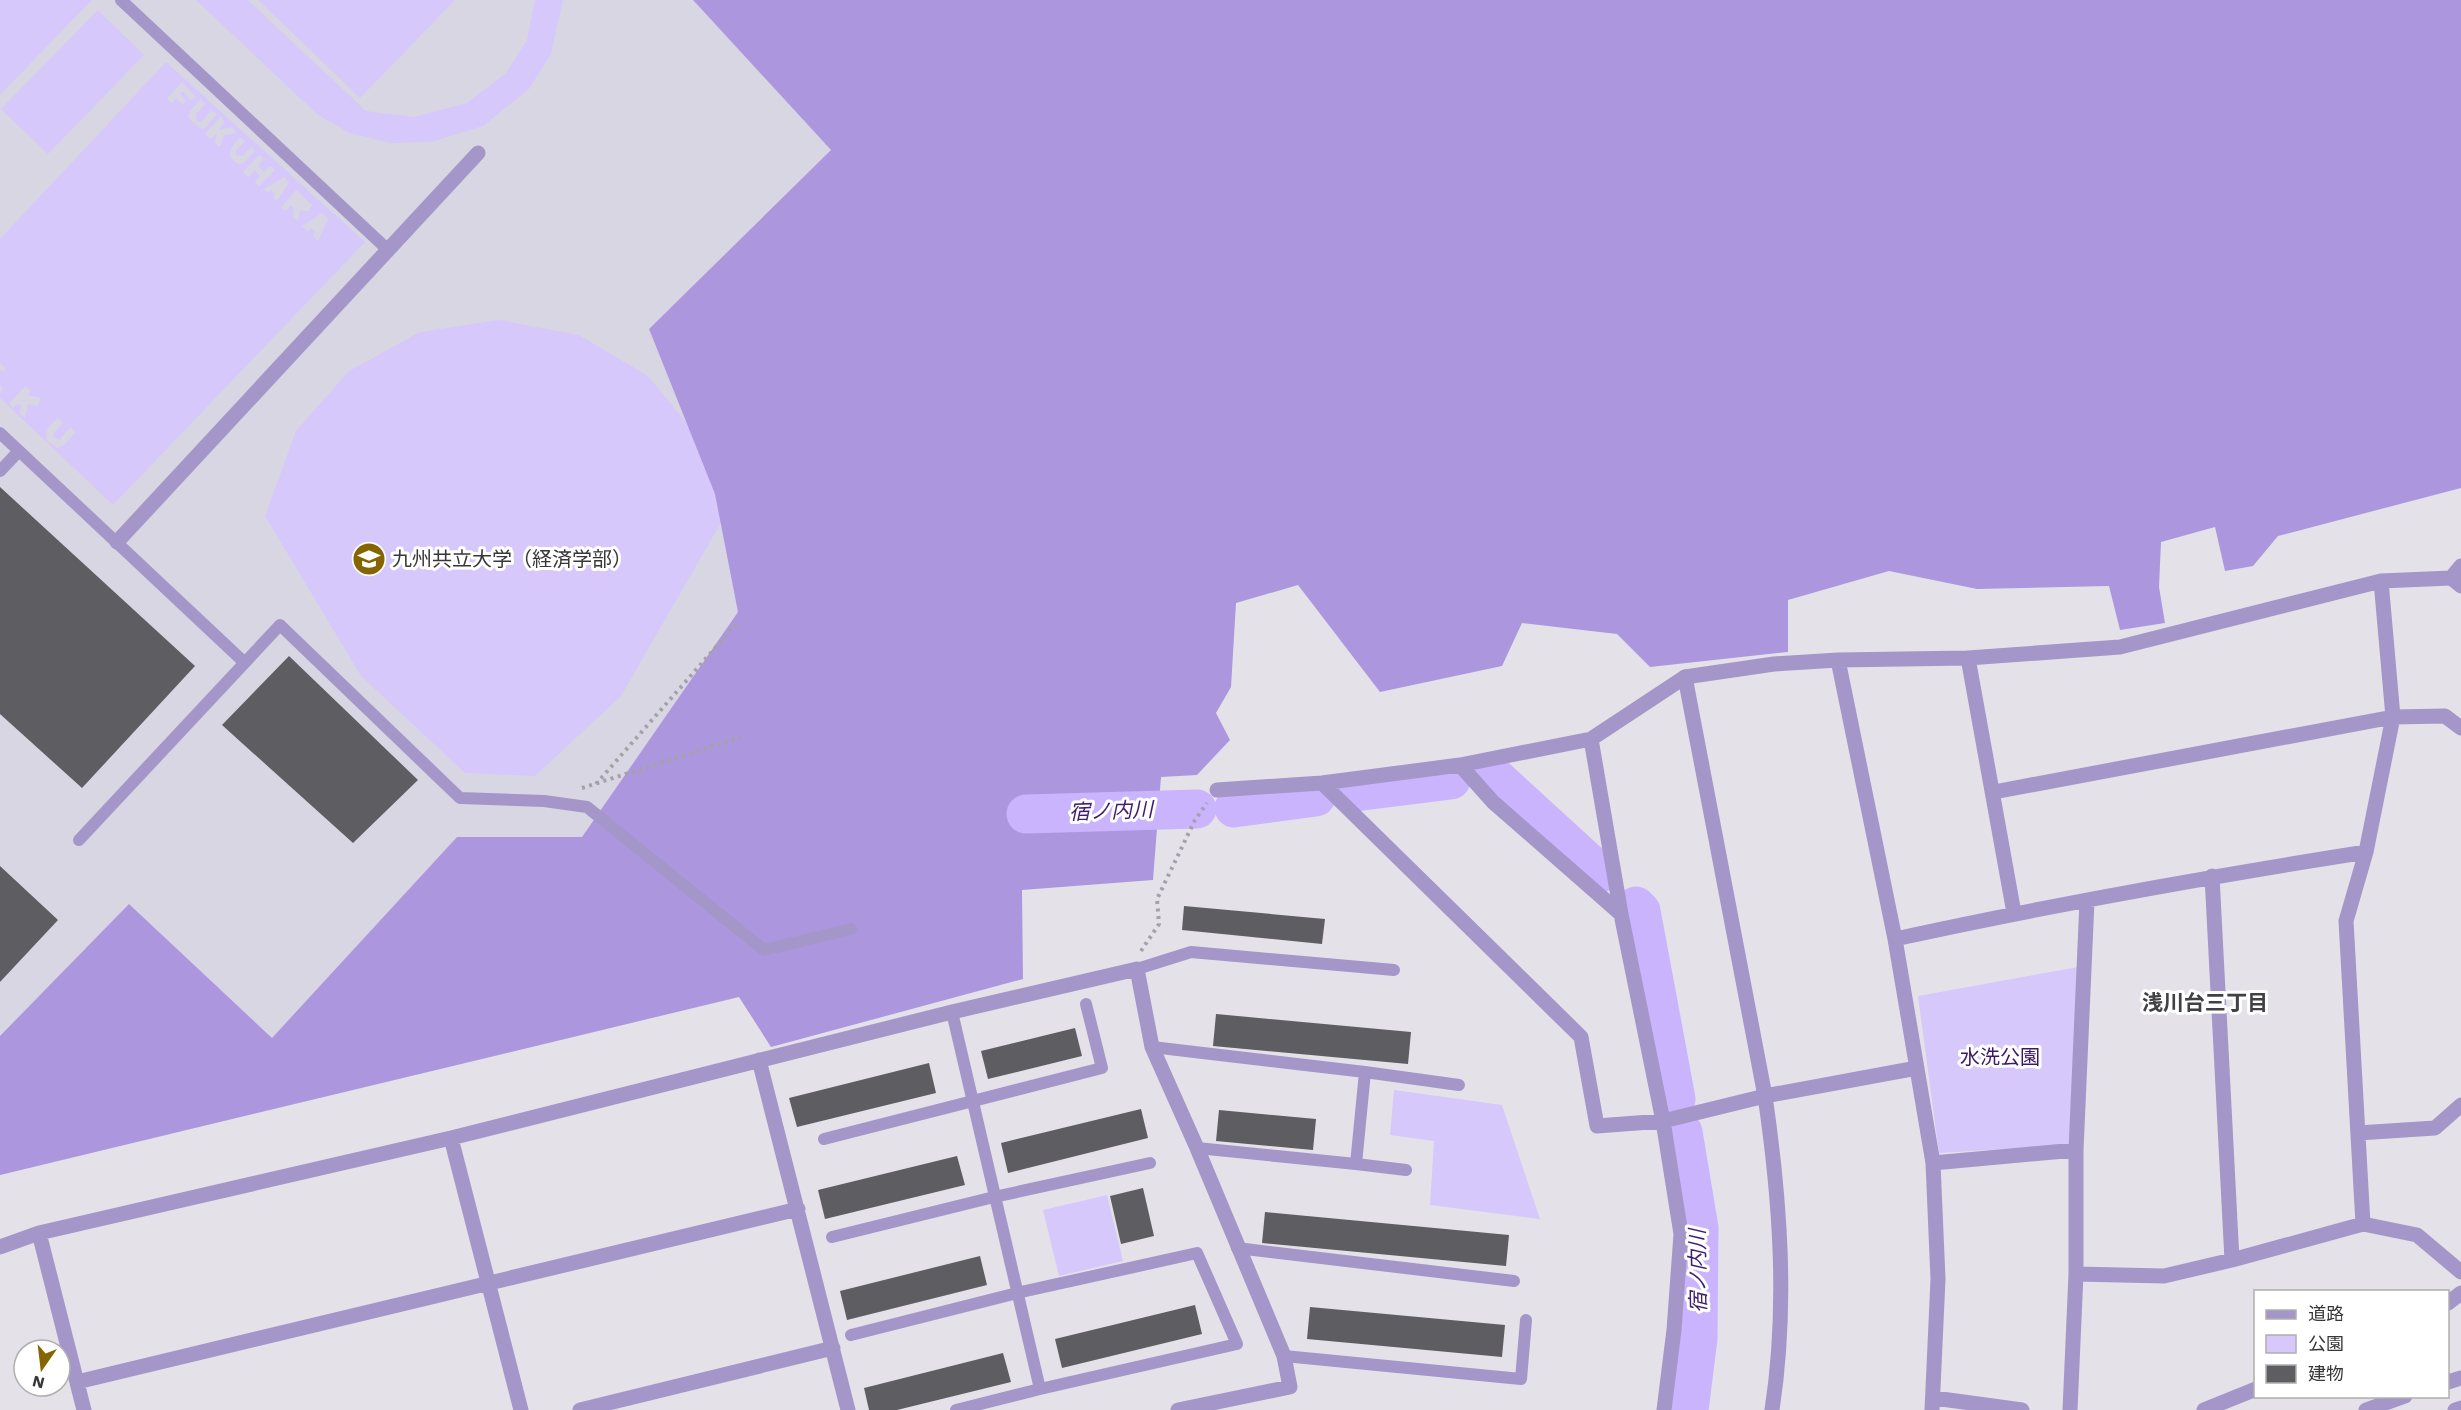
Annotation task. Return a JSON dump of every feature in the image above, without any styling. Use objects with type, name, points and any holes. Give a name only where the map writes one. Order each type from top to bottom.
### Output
[{"type":"street","points":[[117,542],[478,153]]},
{"type":"street","points":[[1217,790],[1322,783],[1460,765],[1591,739],[1685,677],[1773,664],[1838,660],[1968,658],[2120,647],[2381,581],[2456,582],[2461,566]]},
{"type":"street","points":[[2364,1224],[2346,921],[2366,852],[2393,717],[2381,581]]},
{"type":"street","points":[[1968,658],[2014,913]]},
{"type":"street","points":[[1838,660],[1895,939],[1933,1163],[1938,1279],[1933,1404],[2022,1410]]},
{"type":"street","points":[[1685,677],[1765,1096],[1776,1166],[1782,1291],[1772,1410]]},
{"type":"street","points":[[1994,792],[2393,717],[2445,716],[2461,728]]},
{"type":"street","points":[[1591,739],[1621,914],[1664,1120],[1682,1234],[1674,1330],[1664,1410]]},
{"type":"street","points":[[1460,765],[1493,802],[1621,914]]},
{"type":"street","points":[[1322,783],[1581,1037],[1596,1126],[1664,1120],[1765,1096],[1917,1068]]},
{"type":"street","points":[[1895,939],[2014,913],[2212,876],[2366,852]]},
{"type":"street","points":[[2212,876],[2232,1260]]},
{"type":"street","points":[[2070,1410],[2076,1274],[2076,1149],[2087,901]]},
{"type":"street","points":[[0,1247],[39,1233],[451,1138],[952,1012],[1137,969],[1152,1047],[1284,1356],[1290,1387],[1178,1410]]},
{"type":"street","points":[[759,1060],[848,1410]]},
{"type":"street","points":[[2358,1133],[2435,1128],[2461,1105]]},
{"type":"street","points":[[451,1138],[521,1410]]},
{"type":"street","points":[[1933,1163],[2076,1149]]},
{"type":"street","points":[[77,1382],[798,1209]]},
{"type":"street","points":[[2076,1274],[2164,1276],[2364,1224],[2417,1235],[2461,1272]]},
{"type":"street","points":[[39,1233],[84,1410]]},
{"type":"street","points":[[2449,1302],[2461,1293]]},
{"type":"street","points":[[580,1410],[833,1348]]},
{"type":"street","points":[[2204,1410],[2254,1390]]},
{"type":"street","points":[[2366,1410],[2399,1398]]},
{"type":"street","points":[[2455,1410],[2461,1408]]},
{"type":"lane","points":[[121,0],[387,249]]},
{"type":"lane","points":[[0,433],[244,662]]},
{"type":"lane","points":[[0,471],[19,451]]},
{"type":"lane","points":[[79,840],[280,625],[460,798],[544,801],[587,807],[764,950],[851,929]]},
{"type":"lane","points":[[1137,969],[1191,952],[1394,970]]},
{"type":"lane","points":[[824,1139],[1102,1068],[1086,1004]]},
{"type":"lane","points":[[952,1012],[1040,1389]]},
{"type":"lane","points":[[1152,1047],[1459,1085]]},
{"type":"lane","points":[[1356,1164],[1365,1072]]},
{"type":"lane","points":[[1197,1148],[1406,1170]]},
{"type":"lane","points":[[832,1237],[994,1197],[1150,1163]]},
{"type":"lane","points":[[1237,1248],[1514,1281]]},
{"type":"lane","points":[[851,1335],[1017,1293],[1197,1253],[1237,1344],[956,1410]]},
{"type":"lane","points":[[1284,1356],[1521,1379],[1526,1320]]},
{"type":"path","points":[[596,784],[737,623]]},
{"type":"path","points":[[575,790],[741,737]]},
{"type":"path","points":[[1137,969],[1139,954],[1160,924],[1157,899],[1195,820]]},
{"type":"shaded area","name":"九州共立大学（経済学部）","points":[[0,0],[693,0],[831,150],[649,329],[715,494],[759,623],[739,997],[0,1175]]},
{"type":"shaded area","points":[[693,0],[2461,0],[2461,488],[2278,536],[2253,566],[2225,571],[2215,527],[2161,542],[2159,587],[2165,623],[2120,630],[2109,586],[1977,589],[1889,571],[1788,600],[1788,652],[1650,667],[1617,634],[1522,623],[1502,666],[1380,692],[1298,585],[1236,603],[1231,687],[1216,713],[1230,740],[1197,775],[1161,777],[1153,880],[1022,890],[1023,979],[771,1047],[739,997],[0,1175],[0,1036],[129,904],[272,1038],[457,837],[582,837],[738,612],[715,494],[649,329],[831,150]]},
{"type":"green space","points":[[0,0],[92,0],[0,95]]},
{"type":"green space","points":[[196,0],[248,0],[366,111],[414,117],[467,103],[506,73],[527,40],[535,0],[563,0],[551,54],[529,89],[483,126],[431,142],[391,143],[350,133],[318,115]]},
{"type":"green space","points":[[258,0],[455,0],[360,98]]},
{"type":"green space","points":[[98,10],[144,55],[48,154],[1,109]]},
{"type":"green space","points":[[166,62],[365,242],[113,505],[0,398],[3,389],[0,384],[0,371],[7,370],[0,363],[0,239]],"holes":[[[182,82],[196,97],[191,101],[183,91],[180,94],[186,101],[183,105],[176,98],[172,104],[167,98]],[[201,99],[205,104],[196,114],[197,121],[202,122],[211,110],[217,114],[205,128],[201,129],[188,117],[190,111]],[[221,116],[224,122],[219,130],[231,127],[237,133],[224,135],[220,147],[215,143],[217,134],[211,139],[205,134]],[[240,137],[245,141],[236,151],[236,155],[242,156],[252,147],[255,151],[244,163],[239,164],[231,158],[232,148]],[[259,155],[264,159],[258,166],[264,172],[270,166],[275,170],[259,186],[255,182],[260,176],[255,170],[248,177],[243,172]],[[284,177],[289,183],[277,201],[273,198],[275,194],[271,190],[268,193],[264,189]],[[296,190],[312,205],[309,211],[300,211],[298,221],[293,217],[294,208],[291,205],[286,211],[281,208]],[[322,213],[328,219],[318,241],[313,236],[315,232],[312,228],[307,231],[302,226]],[[25,386],[31,391],[27,395],[41,398],[38,406],[28,404],[25,418],[20,414],[21,405],[17,404],[13,408],[9,404]],[[58,418],[63,423],[53,437],[59,440],[71,427],[75,433],[64,445],[57,448],[47,441],[46,434],[50,425]]]},
{"type":"green space","points":[[499,320],[579,335],[648,376],[699,438],[726,514],[621,696],[535,776],[465,773],[361,676],[265,516],[296,431],[349,371],[420,332]]},
{"type":"green space","name":"水洗公園","points":[[2078,967],[2070,1145],[1939,1153],[1918,996]]},
{"type":"green space","points":[[1394,1090],[1502,1105],[1540,1219],[1430,1205],[1434,1141],[1390,1135]]},
{"type":"green space","points":[[1107,1195],[1123,1261],[1059,1276],[1043,1210]]},
{"type":"building","points":[[0,487],[195,666],[82,788],[0,714]]},
{"type":"building","points":[[289,656],[418,780],[353,843],[222,725]]},
{"type":"building","points":[[0,866],[58,920],[0,982]]},
{"type":"building","points":[[1184,906],[1325,919],[1322,944],[1182,930]]},
{"type":"building","points":[[1216,1014],[1411,1032],[1408,1064],[1213,1046]]},
{"type":"building","points":[[1075,1028],[1082,1056],[988,1079],[981,1051]]},
{"type":"building","points":[[929,1063],[936,1093],[797,1127],[789,1098]]},
{"type":"building","points":[[1141,1109],[1148,1138],[1008,1173],[1001,1143]]},
{"type":"building","points":[[1219,1110],[1316,1119],[1313,1150],[1216,1141]]},
{"type":"building","points":[[957,1156],[965,1185],[825,1219],[818,1190]]},
{"type":"building","points":[[1143,1188],[1154,1236],[1121,1244],[1110,1196]]},
{"type":"building","points":[[1265,1212],[1509,1235],[1506,1266],[1262,1243]]},
{"type":"building","points":[[980,1256],[987,1285],[847,1320],[840,1291]]},
{"type":"building","points":[[1195,1305],[1202,1334],[1062,1368],[1055,1339]]},
{"type":"building","points":[[1310,1307],[1505,1325],[1502,1357],[1307,1339]]},
{"type":"building","points":[[1003,1353],[1011,1382],[897,1410],[869,1410],[864,1388]]},
{"type":"waterway","name":"宿ノ内川","points":[[1493,775],[1600,873]]},
{"type":"waterway","name":"宿ノ内川","points":[[1355,792],[1451,780]]},
{"type":"waterway","name":"宿ノ内川","points":[[1234,808],[1316,797]]},
{"type":"waterway","name":"宿ノ内川","points":[[1026,814],[1197,809]]},
{"type":"waterway","name":"宿ノ内川","points":[[1636,906],[1641,911],[1676,1099]]},
{"type":"waterway","name":"宿ノ内川","points":[[1683,1132],[1699,1228],[1698,1338],[1689,1410]]},
{"type":"place","name":"九州共立大学（経済学部）","points":[[369,559]]},
{"type":"district","name":"浅川台三丁目","points":[[2205,1003]]}]
